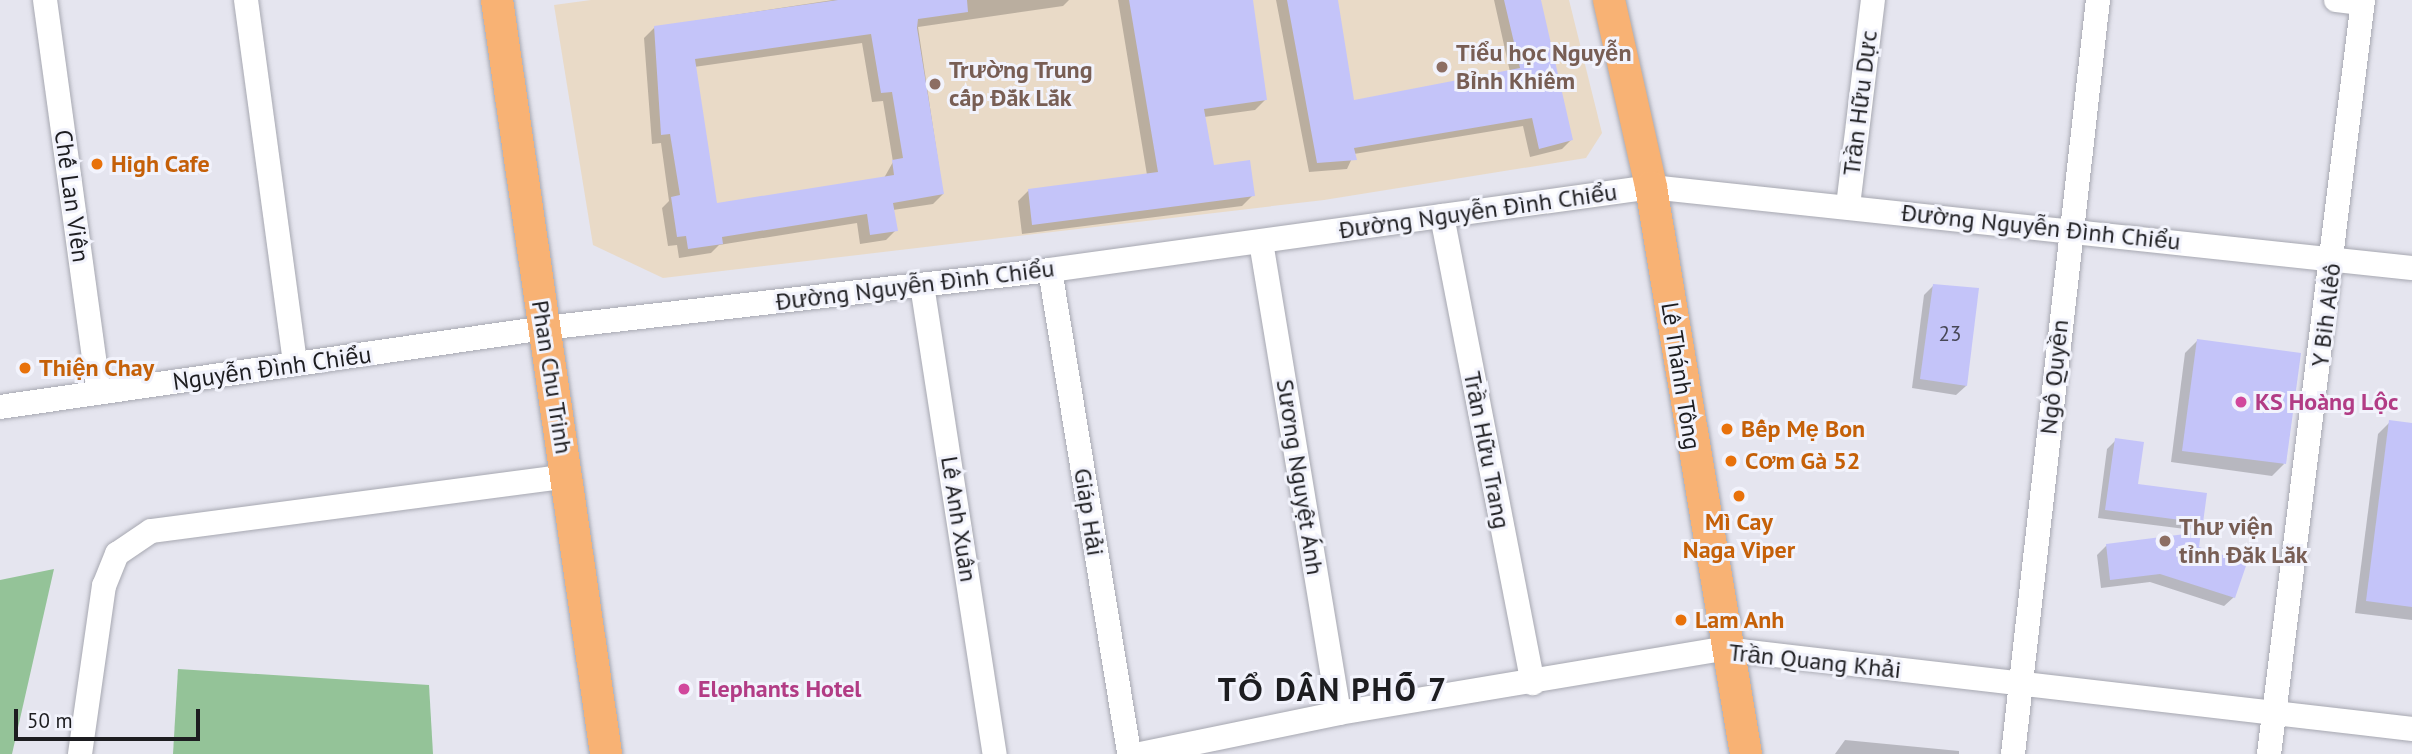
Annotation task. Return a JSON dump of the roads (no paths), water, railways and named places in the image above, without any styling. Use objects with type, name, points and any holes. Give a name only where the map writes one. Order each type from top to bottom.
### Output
[{"type":"main road","name":"Phan Chu Trinh","points":[[497,0],[568,476],[606,754]]},
{"type":"main road","name":"Lê Thánh Tông","points":[[1609,0],[1651,187],[1723,649],[1746,754]]},
{"type":"street","name":"Chế Lan Viên","points":[[45,0],[99,392]]},
{"type":"street","points":[[246,0],[295,365]]},
{"type":"street","name":"Trần Hữu Dực","points":[[1848,206],[1873,0]]},
{"type":"street","name":"Ngô Quyền","points":[[2014,754],[2069,228],[2098,0]]},
{"type":"street","points":[[2336,0],[2362,1]]},
{"type":"street","name":"Y Bih Alêô","points":[[2269,754],[2334,261],[2362,1]]},
{"type":"street","name":"Đường Nguyễn Đình Chiểu","points":[[544,328],[1050,270],[1651,187],[2069,228],[2412,268]]},
{"type":"street","name":"Trần Hữu Trang","points":[[1443,216],[1532,683]]},
{"type":"street","name":"Sương Nguyệt Ánh","points":[[1261,242],[1339,713]]},
{"type":"street","name":"Giáp Hải","points":[[1050,270],[1129,754]]},
{"type":"street","name":"Lê Anh Xuân","points":[[922,285],[995,754]]},
{"type":"street","name":"Nguyễn Đình Chiểu","points":[[0,407],[544,328]]},
{"type":"street","points":[[80,754],[104,586],[117,554],[151,531],[568,476]]},
{"type":"street","name":"Trần Quang Khải","points":[[1140,754],[1339,713],[1532,683],[1723,649],[2412,729]]},
{"type":"place","name":"Tiểu học Nguyễn Bỉnh Khiêm","points":[[1442,67]]},
{"type":"place","name":"Trường Trung cấp Đắk Lắk","points":[[935,84]]},
{"type":"place","name":"High Cafe","points":[[97,164]]},
{"type":"place","name":"Thiện Chay","points":[[25,368]]},
{"type":"place","name":"KS Hoàng Lộc","points":[[2241,402]]},
{"type":"place","name":"Bếp Mẹ Bon","points":[[1727,429]]},
{"type":"place","name":"Cơm Gà 52","points":[[1731,461]]},
{"type":"place","name":"Mì Cay Naga Viper","points":[[1739,496]]},
{"type":"place","name":"Thư viện tỉnh Đăk Lăk","points":[[2165,541]]},
{"type":"place","name":"Lam Anh","points":[[1681,620]]},
{"type":"place","name":"Elephants Hotel","points":[[684,689]]},
{"type":"district","name":"TỔ DÂN PHỐ 7","points":[[1333,689]]}]
